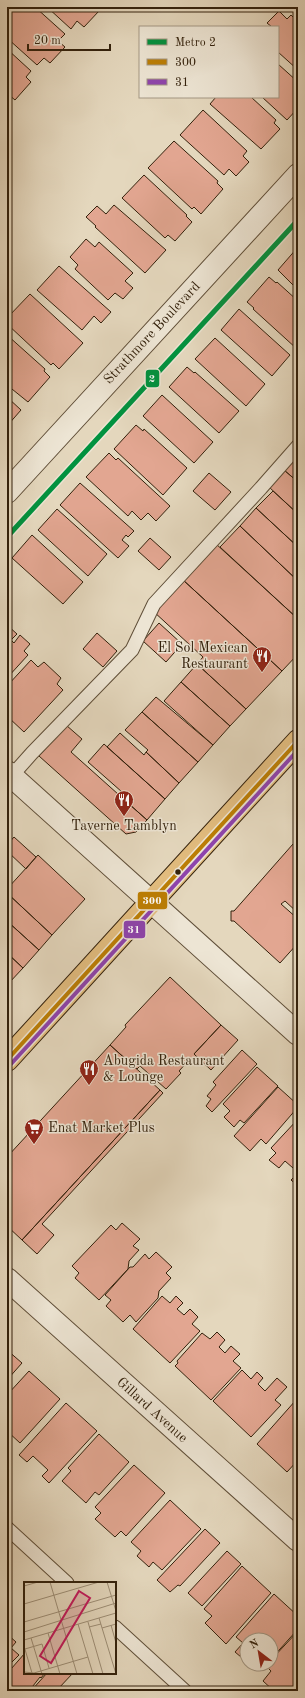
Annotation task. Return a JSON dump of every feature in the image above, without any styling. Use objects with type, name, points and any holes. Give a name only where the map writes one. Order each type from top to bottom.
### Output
[{"type":"main road","points":[[7,1060],[298,741]]},
{"type":"street","name":"Strathmore Boulevard","points":[[7,492],[298,175]]},
{"type":"street","points":[[9,776],[298,1034]]},
{"type":"street","name":"Gillard Avenue","points":[[7,1279],[298,1540]]},
{"type":"lane","points":[[9,776],[132,650],[154,604],[252,499],[298,446]]},
{"type":"lane","points":[[7,1528],[66,1582]]},
{"type":"lane","points":[[116,1628],[185,1691]]},
{"type":"building","points":[[7,7],[35,7],[65,34],[58,41],[65,47],[50,63],[44,58],[37,65],[7,38]]},
{"type":"building","points":[[47,7],[95,7],[99,11],[84,27],[77,21],[71,29]]},
{"type":"building","points":[[279,11],[287,19],[291,15],[298,22],[298,70],[279,53],[279,26],[271,26],[267,23]]},
{"type":"building","points":[[7,49],[31,71],[26,77],[31,82],[15,100],[9,95],[7,97]]},
{"type":"building","points":[[279,65],[298,82],[298,108],[287,120],[263,98],[279,98]]},
{"type":"building","points":[[215,98],[252,98],[276,120],[274,123],[280,129],[261,149],[210,104]]},
{"type":"building","points":[[203,110],[247,151],[243,156],[249,162],[236,176],[229,169],[224,175],[180,135]]},
{"type":"building","points":[[174,141],[218,181],[217,183],[223,189],[201,214],[194,207],[192,209],[148,168]]},
{"type":"building","points":[[144,175],[187,215],[186,216],[192,222],[175,241],[168,235],[165,238],[122,198]]},
{"type":"building","points":[[114,205],[166,250],[145,273],[86,217],[97,206],[106,214]]},
{"type":"building","points":[[86,239],[95,247],[99,242],[133,273],[125,281],[133,288],[123,299],[115,293],[108,300],[75,269],[78,265],[70,257]]},
{"type":"building","points":[[298,247],[298,290],[278,270]]},
{"type":"building","points":[[59,266],[111,312],[101,323],[94,316],[82,330],[37,290]]},
{"type":"building","points":[[269,277],[276,283],[277,282],[298,301],[297,349],[247,302]]},
{"type":"building","points":[[30,294],[83,343],[59,369],[53,363],[51,365],[7,324],[7,318]]},
{"type":"building","points":[[239,309],[290,355],[272,376],[221,330]]},
{"type":"building","points":[[7,335],[45,369],[44,371],[50,377],[28,402],[7,385]]},
{"type":"building","points":[[215,338],[265,384],[246,406],[195,359]]},
{"type":"building","points":[[187,367],[194,373],[195,372],[239,411],[219,433],[169,387]]},
{"type":"building","points":[[162,395],[213,442],[194,463],[143,416]]},
{"type":"building","points":[[7,397],[21,410],[7,426]]},
{"type":"building","points":[[136,425],[143,431],[144,429],[187,468],[163,495],[114,449]]},
{"type":"building","points":[[109,453],[116,460],[118,458],[170,506],[156,521],[148,513],[141,520],[132,511],[128,516],[86,477]]},
{"type":"building","points":[[298,455],[298,482],[284,470]]},
{"type":"building","points":[[284,470],[298,482],[298,514],[269,487]]},
{"type":"building","points":[[209,473],[231,492],[215,510],[193,491]]},
{"type":"building","points":[[80,483],[134,531],[128,537],[126,535],[122,540],[129,546],[118,558],[60,505]]},
{"type":"building","points":[[273,491],[298,514],[298,547],[256,508]]},
{"type":"building","points":[[256,508],[298,547],[298,581],[240,526]]},
{"type":"building","points":[[57,509],[107,554],[88,576],[38,530]]},
{"type":"building","points":[[240,526],[298,581],[298,619],[220,547]]},
{"type":"building","points":[[32,535],[83,582],[63,604],[12,558]]},
{"type":"building","points":[[150,538],[171,557],[159,570],[138,551]]},
{"type":"building","points":[[215,543],[298,619],[298,654],[282,671],[182,579]]},
{"type":"building","points":[[182,579],[282,671],[246,709],[197,664],[203,657],[153,611]]},
{"type":"building","points":[[159,623],[182,644],[166,662],[143,641]]},
{"type":"building","points":[[7,625],[17,634],[11,640],[14,643],[20,635],[30,644],[24,651],[28,655],[7,678]]},
{"type":"building","points":[[97,633],[117,651],[103,667],[83,649]]},
{"type":"building","points":[[31,660],[38,667],[44,662],[61,678],[57,684],[63,690],[24,732],[8,717],[12,713],[7,708],[7,686]]},
{"type":"building","points":[[197,664],[246,709],[230,726],[181,682]]},
{"type":"building","points":[[181,682],[230,726],[213,745],[164,701]]},
{"type":"building","points":[[156,697],[213,745],[198,762],[142,712]]},
{"type":"building","points":[[142,712],[198,762],[179,783],[146,752],[148,750],[125,730]]},
{"type":"building","points":[[66,725],[82,739],[71,752],[147,820],[136,832],[126,834],[39,756]]},
{"type":"building","points":[[120,733],[144,755],[146,752],[179,783],[165,799],[107,747]]},
{"type":"building","points":[[104,744],[165,799],[147,820],[121,797],[122,792],[88,762]]},
{"type":"building","points":[[14,837],[36,857],[26,869],[7,851],[7,845]]},
{"type":"building","points":[[293,844],[298,849],[298,913],[285,901],[281,904],[298,919],[298,943],[280,963],[234,921],[231,921],[231,911],[234,911]]},
{"type":"building","points":[[38,855],[85,899],[52,935],[7,893],[7,889]]},
{"type":"building","points":[[7,893],[52,935],[39,950],[7,921]]},
{"type":"building","points":[[7,921],[39,950],[23,968],[7,953]]},
{"type":"building","points":[[7,953],[23,968],[8,984],[7,983]]},
{"type":"building","points":[[170,977],[221,1025],[194,1054],[199,1059],[193,1064],[189,1060],[179,1071],[181,1073],[166,1089],[140,1066],[137,1069],[110,1045],[126,1027],[125,1025]]},
{"type":"building","points":[[221,1025],[238,1040],[211,1070],[194,1054]]},
{"type":"building","points":[[110,1045],[160,1090],[22,1240],[7,1226],[7,1157]]},
{"type":"building","points":[[242,1050],[257,1064],[212,1112],[206,1106],[211,1099],[207,1096],[216,1085],[213,1082]]},
{"type":"building","points":[[257,1067],[278,1086],[244,1123],[240,1120],[234,1127],[224,1117],[230,1111],[223,1104]]},
{"type":"building","points":[[278,1087],[298,1105],[298,1107],[266,1144],[261,1139],[250,1151],[234,1136]]},
{"type":"building","points":[[160,1090],[163,1093],[42,1224],[54,1235],[37,1254],[22,1240]]},
{"type":"building","points":[[298,1119],[298,1162],[293,1168],[285,1161],[279,1168],[269,1160],[276,1153],[271,1148]]},
{"type":"building","points":[[298,1164],[298,1173],[293,1169]]},
{"type":"building","points":[[298,1173],[298,1186],[291,1180]]},
{"type":"building","points":[[122,1223],[140,1239],[133,1246],[139,1250],[129,1261],[128,1269],[99,1300],[75,1278],[79,1273],[72,1266],[111,1225],[116,1230]]},
{"type":"building","points":[[156,1252],[172,1267],[166,1273],[171,1278],[159,1291],[158,1298],[136,1322],[130,1315],[123,1322],[106,1306],[111,1300],[105,1295],[130,1267],[133,1267],[145,1254],[149,1259]]},
{"type":"building","points":[[162,1296],[170,1303],[176,1296],[183,1303],[177,1309],[184,1315],[190,1309],[198,1317],[192,1324],[200,1331],[170,1363],[133,1329]]},
{"type":"building","points":[[217,1332],[225,1340],[219,1347],[225,1353],[231,1346],[240,1354],[233,1361],[241,1368],[211,1400],[175,1366],[178,1363],[177,1361],[202,1333],[210,1339]]},
{"type":"building","points":[[7,1350],[22,1363],[7,1380]]},
{"type":"building","points":[[242,1370],[251,1379],[257,1372],[263,1378],[258,1384],[265,1391],[277,1378],[287,1387],[275,1400],[281,1405],[251,1437],[213,1401]]},
{"type":"building","points":[[29,1371],[60,1399],[20,1443],[7,1431],[7,1395]]},
{"type":"building","points":[[296,1400],[298,1401],[298,1460],[287,1472],[257,1444]]},
{"type":"building","points":[[66,1403],[97,1431],[49,1483],[42,1476],[48,1470],[33,1456],[27,1462],[19,1455]]},
{"type":"building","points":[[99,1434],[129,1462],[99,1495],[95,1492],[86,1503],[62,1481],[71,1471],[68,1468]]},
{"type":"building","points":[[134,1465],[165,1493],[126,1536],[121,1531],[115,1537],[95,1519],[101,1513],[95,1507]]},
{"type":"building","points":[[170,1500],[201,1529],[162,1570],[153,1562],[149,1567],[137,1556],[141,1551],[131,1542]]},
{"type":"building","points":[[205,1529],[220,1543],[180,1586],[178,1585],[170,1592],[157,1580]]},
{"type":"building","points":[[227,1551],[241,1564],[202,1606],[188,1593]]},
{"type":"building","points":[[242,1566],[271,1593],[226,1644],[205,1623],[212,1616],[204,1609]]},
{"type":"building","points":[[274,1594],[298,1616],[298,1629],[279,1650],[279,1632],[240,1632]]},
{"type":"building","points":[[298,1631],[298,1691],[294,1691],[289,1687],[286,1691],[274,1691],[263,1681],[270,1672],[279,1672],[279,1651]]},
{"type":"building","points":[[7,1634],[16,1642],[11,1648],[19,1655],[7,1667]]},
{"type":"building","points":[[239,1648],[239,1655],[235,1652]]},
{"type":"building","points":[[24,1654],[24,1674],[44,1674],[29,1691],[7,1691],[7,1670],[11,1669]]},
{"type":"building","points":[[46,1674],[72,1674],[58,1689],[60,1691],[31,1691]]},
{"type":"building","points":[[80,1686],[85,1691],[75,1691]]},
{"type":"metro line","name":"2","points":[[7,537],[298,220]]},
{"type":"transit line","name":"300","points":[[7,1060],[298,741]]},
{"type":"transit line","name":"31","points":[[11,1064],[298,750]]},
{"type":"place","name":"El Sol Mexican Restaurant","points":[[262,673]]},
{"type":"place","name":"Taverne Tamblyn","points":[[124,817]]},
{"type":"place","name":"Abugida Restaurant & Lounge","points":[[89,1086]]},
{"type":"place","name":"Enat Market Plus","points":[[34,1145]]}]
